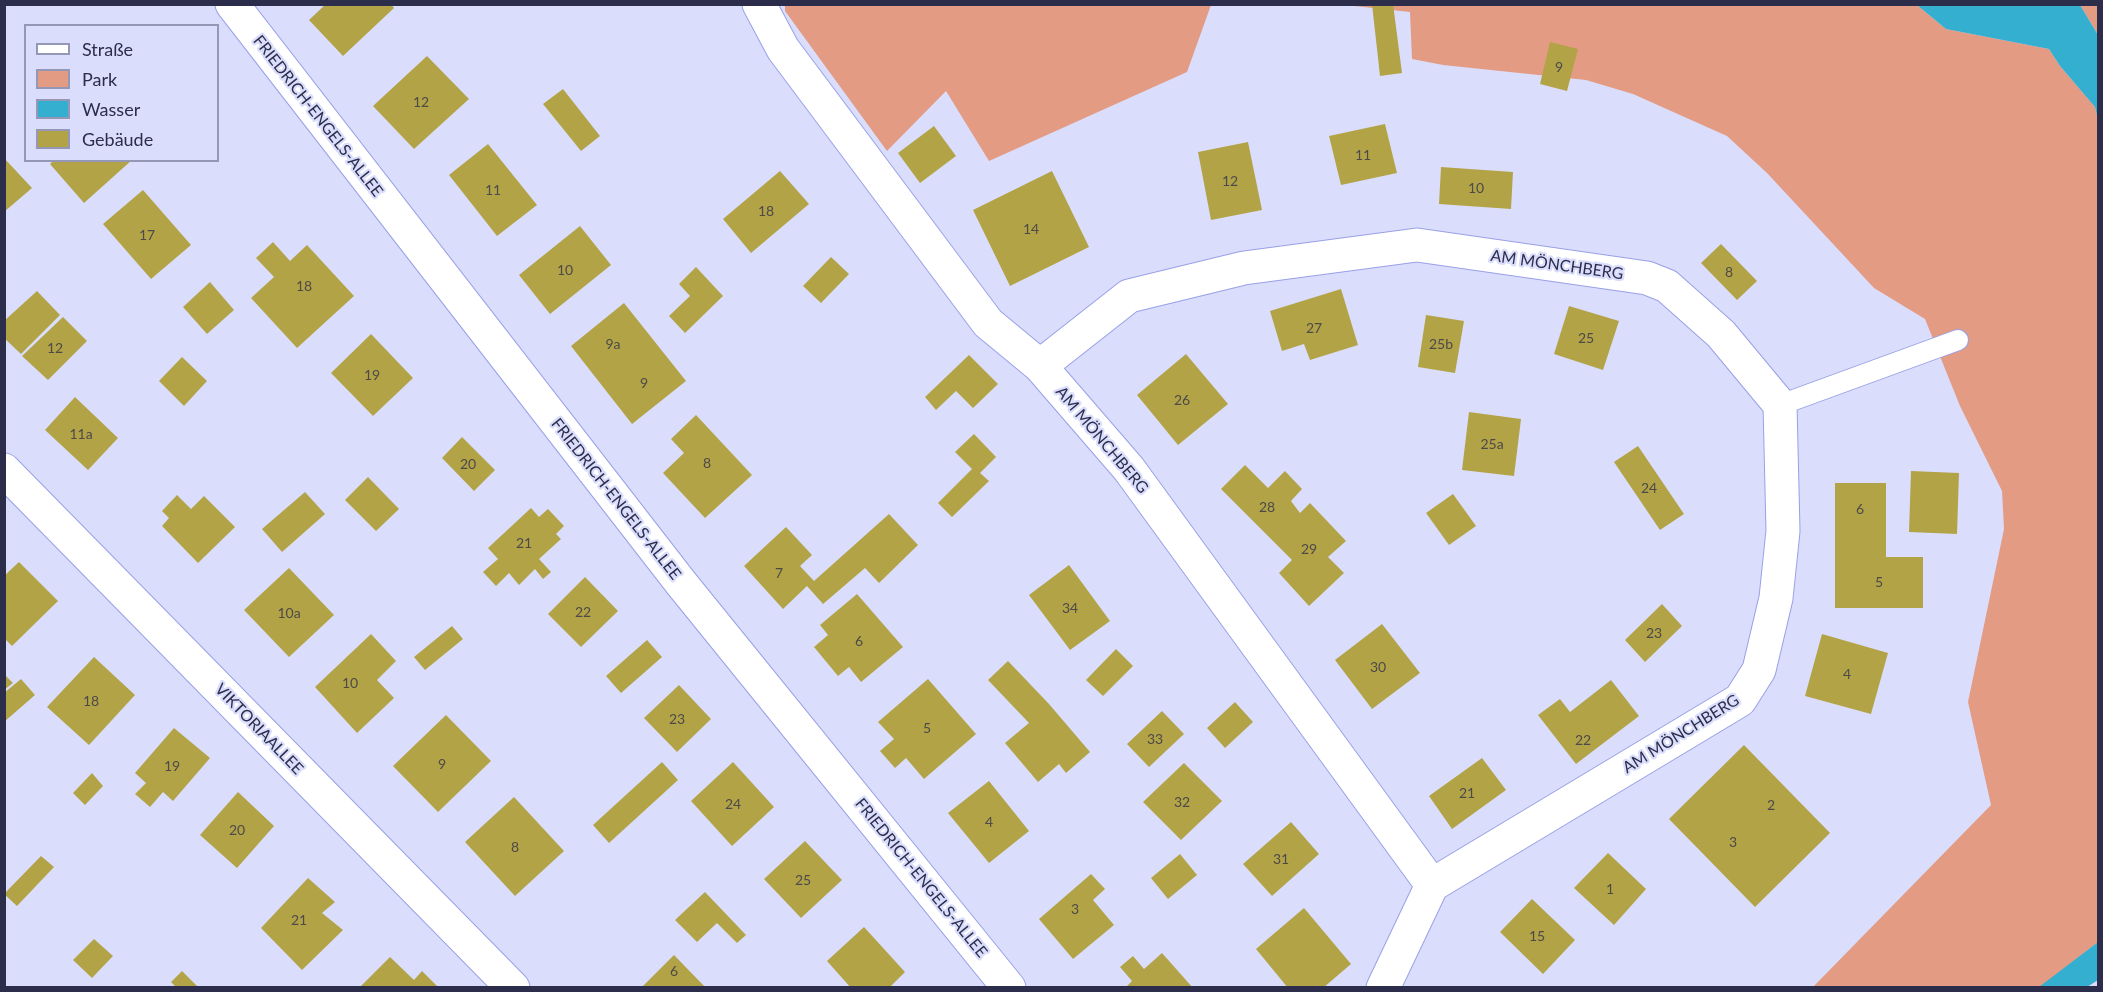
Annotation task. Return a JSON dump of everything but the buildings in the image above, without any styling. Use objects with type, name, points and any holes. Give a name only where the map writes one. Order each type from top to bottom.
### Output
[{"type":"street","name":"FRIEDRICH-ENGELS-ALLEE","points":[[231,4],[681,583],[1009,987]]},
{"type":"street","name":"AM MÖNCHBERG","points":[[759,4],[783,49],[988,323],[1040,366],[1129,469],[1432,885],[1740,700],[1759,670],[1776,598],[1783,531],[1780,405],[1721,334],[1667,286],[1647,278],[1417,245],[1244,268],[1129,296],[1040,366]]},
{"type":"street","name":"VIKTORIAALLEE","points":[[4,470],[513,987]]},
{"type":"street","points":[[1383,987],[1432,885]]},
{"type":"lane","points":[[1780,405],[1958,340]]},
{"type":"green space","points":[[785,4],[1211,5],[1187,72],[989,161],[946,91],[887,151],[785,11]]},
{"type":"green space","points":[[1345,5],[1917,5],[1946,29],[2049,49],[2060,66],[2095,107],[2098,120],[2098,942],[2039,988],[1813,987],[1991,805],[1968,702],[2004,529],[2002,491],[1960,406],[1925,319],[1874,288],[1767,173],[1727,136],[1633,94],[1586,80],[1443,65],[1412,59],[1410,12]]},
{"type":"green space","points":[[2080,5],[2098,5],[2098,35]]},
{"type":"water","points":[[1917,5],[2080,5],[2098,35],[2098,120],[2095,107],[2060,66],[2049,49],[1946,29]]},
{"type":"water","points":[[2098,942],[2098,980],[2087,987],[2039,987]]}]
